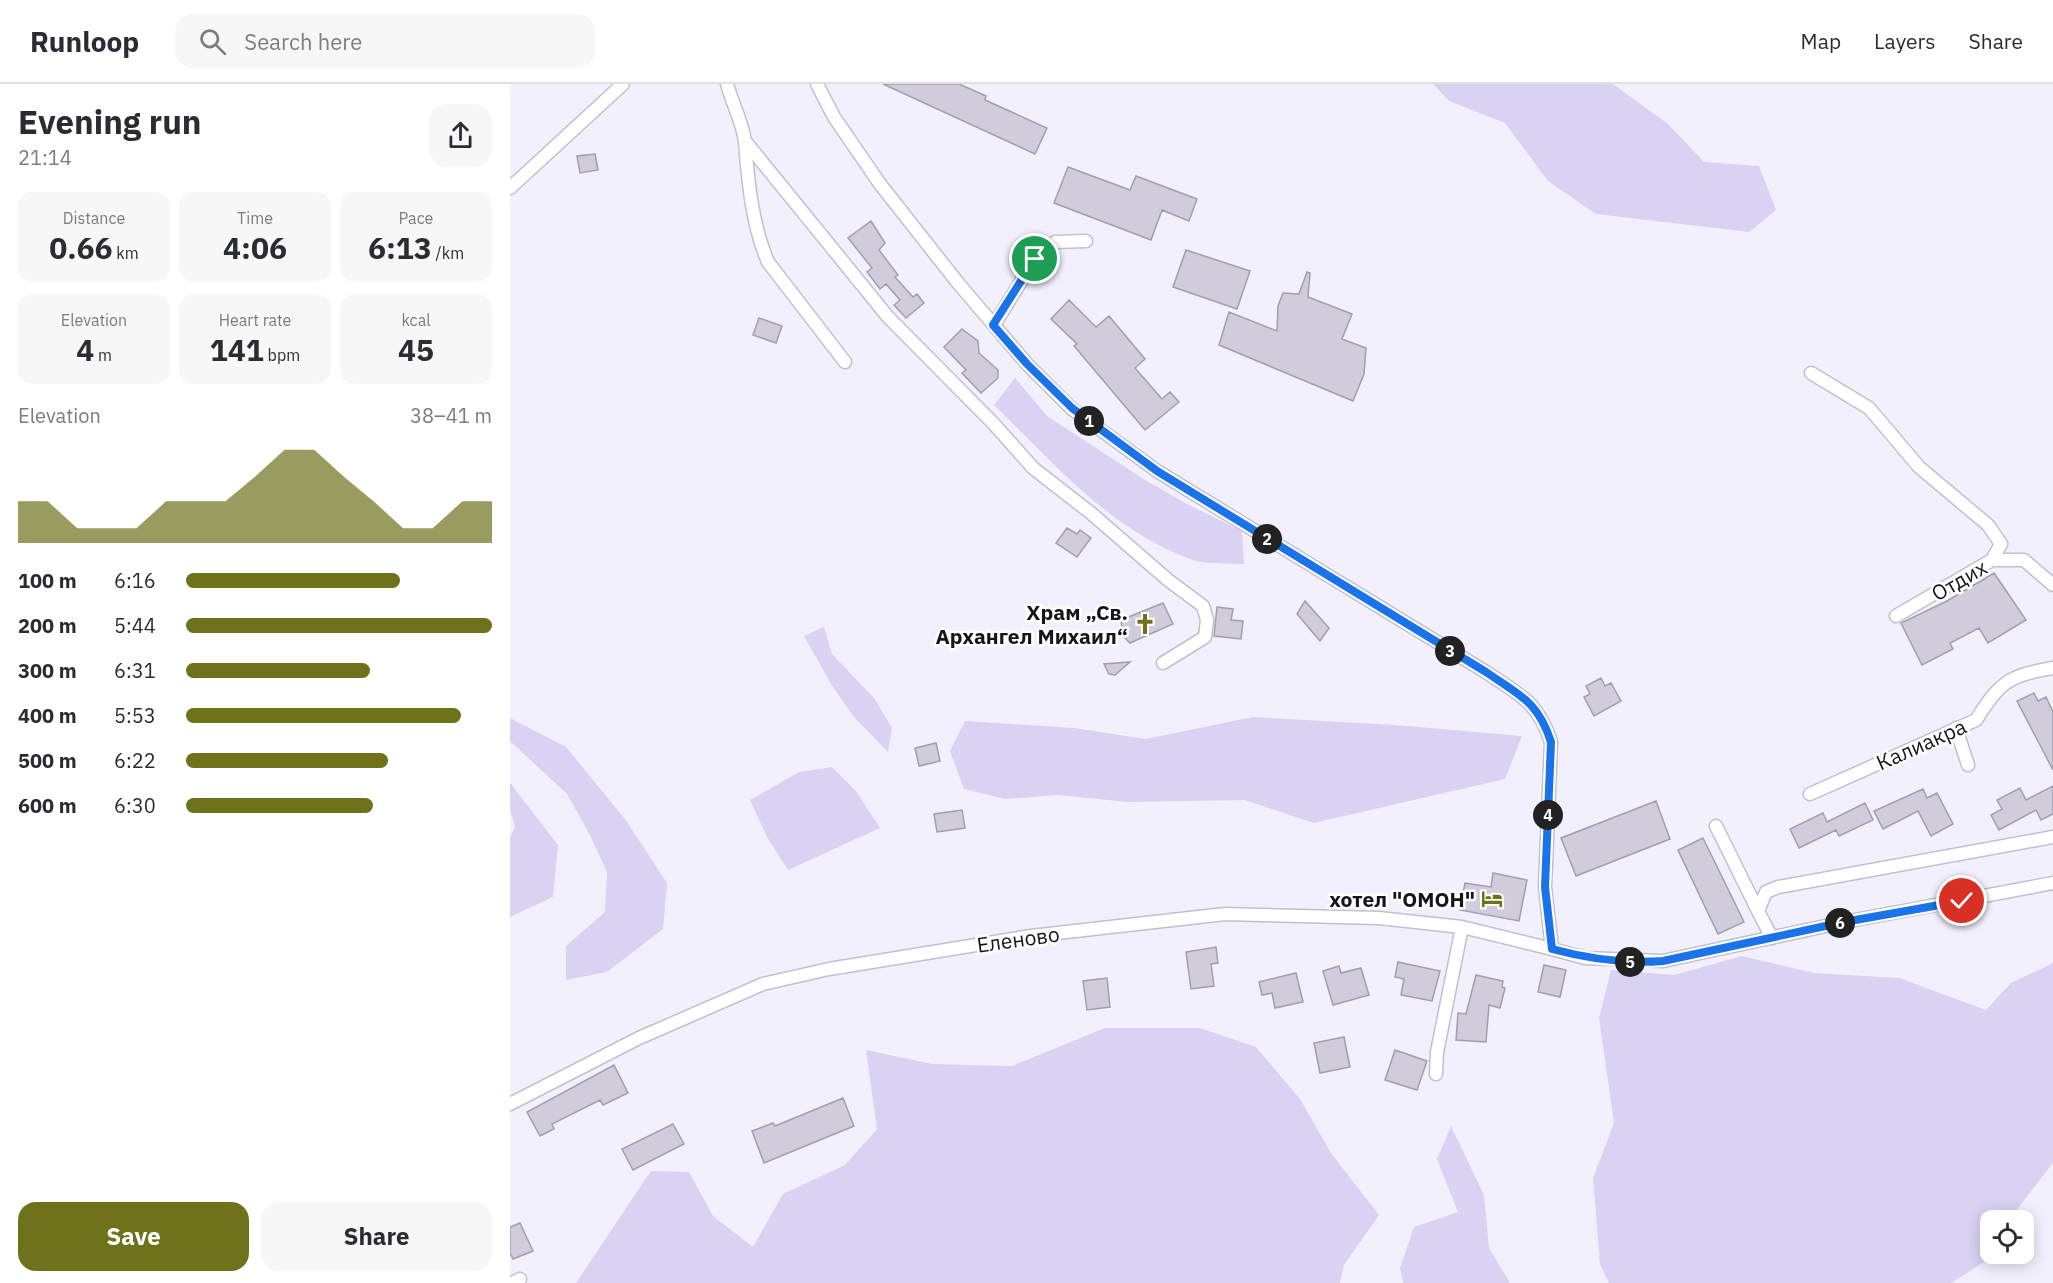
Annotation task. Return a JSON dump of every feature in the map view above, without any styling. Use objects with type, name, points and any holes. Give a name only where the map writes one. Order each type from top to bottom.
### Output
[{"type":"street","points":[[510,188],[623,84]]},
{"type":"street","points":[[727,84],[745,141],[755,216],[761,245],[768,262],[845,362]]},
{"type":"street","points":[[817,84],[834,117],[880,184],[993,325],[1027,364],[1072,408],[1157,471],[1486,672],[1530,703],[1544,719],[1551,742],[1545,887],[1552,949]]},
{"type":"street","points":[[745,141],[888,317],[993,423],[1033,468],[1092,514],[1168,580],[1203,606],[1207,620],[1205,637],[1163,663]]},
{"type":"street","points":[[993,325],[1035,259],[1054,242],[1086,241]]},
{"type":"street","points":[[1810,373],[1869,408],[1919,467],[1988,525],[2001,544],[1992,560]]},
{"type":"street","name":"Отдих","points":[[1896,616],[1992,560],[2024,560],[2053,585]]},
{"type":"street","name":"Калиакра","points":[[1810,794],[1976,720],[1990,698],[2005,681],[2022,674],[2053,668]]},
{"type":"street","points":[[1956,728],[1968,765]]},
{"type":"street","points":[[1716,826],[1772,938]]},
{"type":"street","points":[[1758,911],[1766,891],[1778,887],[2053,837]]},
{"type":"street","name":"Еленово","points":[[510,1104],[639,1038],[763,984],[829,969],[1031,936],[1225,914],[1379,918],[1462,927],[1585,958],[1644,962],[1663,961],[2053,883]]},
{"type":"street","points":[[1436,1074],[1437,1052],[1462,927]]},
{"type":"shaded area","points":[[1433,84],[1613,84],[1668,124],[1704,162],[1759,166],[1776,210],[1749,232],[1596,214],[1548,181],[1505,123],[1449,101]]},
{"type":"shaded area","points":[[1015,378],[1047,416],[1142,478],[1187,504],[1242,531],[1244,564],[1209,563],[1190,559],[1134,531],[1108,513],[1084,493],[994,405]]},
{"type":"shaded area","points":[[824,627],[832,654],[874,698],[892,728],[888,752],[854,717],[831,684],[804,636]]},
{"type":"shaded area","points":[[1253,717],[1395,725],[1522,736],[1505,779],[1314,823],[1245,800],[1128,802],[1058,795],[1005,799],[964,789],[950,751],[965,721],[1074,728],[1146,739]]},
{"type":"shaded area","points":[[510,718],[566,747],[625,819],[667,883],[663,929],[607,972],[566,980],[566,946],[605,912],[607,872],[567,794],[510,741]]},
{"type":"shaded area","points":[[832,767],[855,790],[880,828],[788,870],[767,837],[750,800],[799,772]]},
{"type":"shaded area","points":[[510,783],[558,845],[553,897],[510,917],[510,838],[515,826],[510,810]]},
{"type":"shaded area","points":[[1742,956],[1813,973],[1899,978],[1986,1010],[2011,983],[2053,963],[2053,1163],[2017,1210],[1980,1210],[1981,1264],[1951,1283],[1609,1283],[1600,1264],[1593,1178],[1614,1123],[1599,1018],[1611,970],[1674,975]]},
{"type":"shaded area","points":[[1105,1028],[1200,1028],[1256,1047],[1300,1099],[1331,1153],[1379,1215],[1344,1265],[1340,1283],[576,1283],[651,1171],[689,1172],[713,1216],[753,1247],[783,1194],[845,1165],[877,1129],[866,1050],[932,1064],[1012,1066]]},
{"type":"shaded area","points":[[1451,1126],[1484,1195],[1489,1248],[1510,1283],[1403,1283],[1400,1268],[1414,1227],[1458,1212],[1437,1159]]},
{"type":"building","points":[[883,84],[959,84],[986,96],[985,100],[1047,128],[1035,154]]},
{"type":"building","points":[[595,154],[598,170],[580,173],[577,156]]},
{"type":"building","points":[[1068,167],[1130,190],[1136,176],[1197,199],[1189,221],[1162,210],[1151,240],[1054,203]]},
{"type":"building","points":[[871,221],[885,243],[879,250],[898,275],[895,277],[913,297],[917,294],[924,303],[906,318],[894,305],[900,300],[886,284],[880,289],[867,272],[872,268],[848,238]]},
{"type":"building","points":[[1186,250],[1250,271],[1237,309],[1173,287]]},
{"type":"building","points":[[1307,272],[1310,273],[1308,297],[1352,314],[1342,339],[1366,348],[1364,374],[1353,401],[1219,345],[1229,312],[1277,331],[1278,306],[1283,293],[1299,294]]},
{"type":"building","points":[[1069,300],[1096,327],[1109,316],[1145,359],[1135,368],[1162,399],[1170,392],[1179,402],[1145,430],[1074,346],[1077,344],[1051,319]]},
{"type":"building","points":[[759,318],[782,326],[776,343],[753,335]]},
{"type":"building","points":[[962,329],[978,341],[979,353],[998,370],[998,378],[981,393],[962,373],[966,370],[944,347]]},
{"type":"building","points":[[1067,528],[1077,534],[1080,530],[1091,538],[1077,557],[1056,543]]},
{"type":"building","points":[[1994,573],[2026,620],[1988,643],[1979,628],[1950,643],[1953,649],[1922,665],[1901,623],[1947,601]]},
{"type":"building","points":[[1305,601],[1329,628],[1320,641],[1297,614]]},
{"type":"building","points":[[1163,603],[1173,624],[1130,643],[1123,636],[1121,620]]},
{"type":"building","points":[[1217,607],[1233,609],[1231,620],[1243,621],[1241,639],[1214,636]]},
{"type":"building","points":[[1130,662],[1115,675],[1109,674],[1104,664]]},
{"type":"building","points":[[1601,678],[1605,686],[1611,683],[1621,701],[1594,716],[1584,697],[1590,694],[1586,686]]},
{"type":"building","points":[[2034,693],[2038,701],[2046,697],[2053,712],[2053,770],[2017,701]]},
{"type":"building","points":[[936,743],[940,761],[919,766],[915,748]]},
{"type":"building","points":[[2053,786],[2053,814],[2041,820],[2036,810],[1999,830],[1991,815],[2002,809],[1997,800],[2020,788],[2026,800]]},
{"type":"building","points":[[1923,789],[1927,798],[1937,793],[1953,824],[1931,836],[1918,811],[1883,829],[1874,811]]},
{"type":"building","points":[[1656,801],[1670,839],[1576,876],[1561,838]]},
{"type":"building","points":[[1865,803],[1873,820],[1839,836],[1836,830],[1799,848],[1790,829],[1823,813],[1827,822]]},
{"type":"building","points":[[962,810],[965,828],[937,832],[934,814]]},
{"type":"building","points":[[1703,838],[1744,922],[1718,934],[1678,850]]},
{"type":"building","name":"хотел \"ОМОН\"","points":[[1493,873],[1527,880],[1519,921],[1460,910],[1465,883],[1491,887]]},
{"type":"building","points":[[1216,947],[1218,963],[1211,964],[1214,986],[1191,989],[1186,952]]},
{"type":"building","points":[[1398,962],[1440,971],[1432,1001],[1401,995],[1404,979],[1395,977]]},
{"type":"building","points":[[1544,965],[1566,970],[1560,997],[1538,992]]},
{"type":"building","points":[[1339,966],[1341,973],[1361,968],[1369,995],[1333,1005],[1323,971]]},
{"type":"building","points":[[1296,973],[1303,1002],[1275,1008],[1272,993],[1262,995],[1259,982]]},
{"type":"building","points":[[1476,975],[1503,981],[1502,987],[1505,988],[1500,1008],[1489,1005],[1486,1042],[1456,1040],[1458,1013],[1466,1014]]},
{"type":"building","points":[[1107,978],[1110,1007],[1087,1010],[1083,981]]},
{"type":"building","points":[[1344,1037],[1350,1067],[1320,1073],[1314,1043]]},
{"type":"building","points":[[1395,1050],[1427,1061],[1417,1090],[1385,1080]]},
{"type":"building","points":[[614,1065],[628,1093],[603,1105],[600,1100],[552,1124],[554,1129],[540,1136],[527,1112]]},
{"type":"building","points":[[843,1098],[854,1126],[764,1163],[752,1131],[773,1123],[775,1126]]},
{"type":"building","points":[[673,1124],[684,1144],[633,1170],[622,1149]]},
{"type":"building","points":[[520,1223],[533,1251],[513,1259],[510,1253],[510,1227]]},
{"type":"place","name":"Храм „Св. Архангел Михаил“","points":[[1145,624]]},
{"type":"place","name":"хотел \"ОМОН\"","points":[[1492,899]]},
{"type":"route","points":[[1035,259],[993,325],[1027,364],[1072,408],[1157,471],[1486,672],[1530,703],[1544,719],[1551,742],[1545,887],[1552,949],[1585,958],[1624,962],[1663,961],[1844,922],[1962,901]]}]
